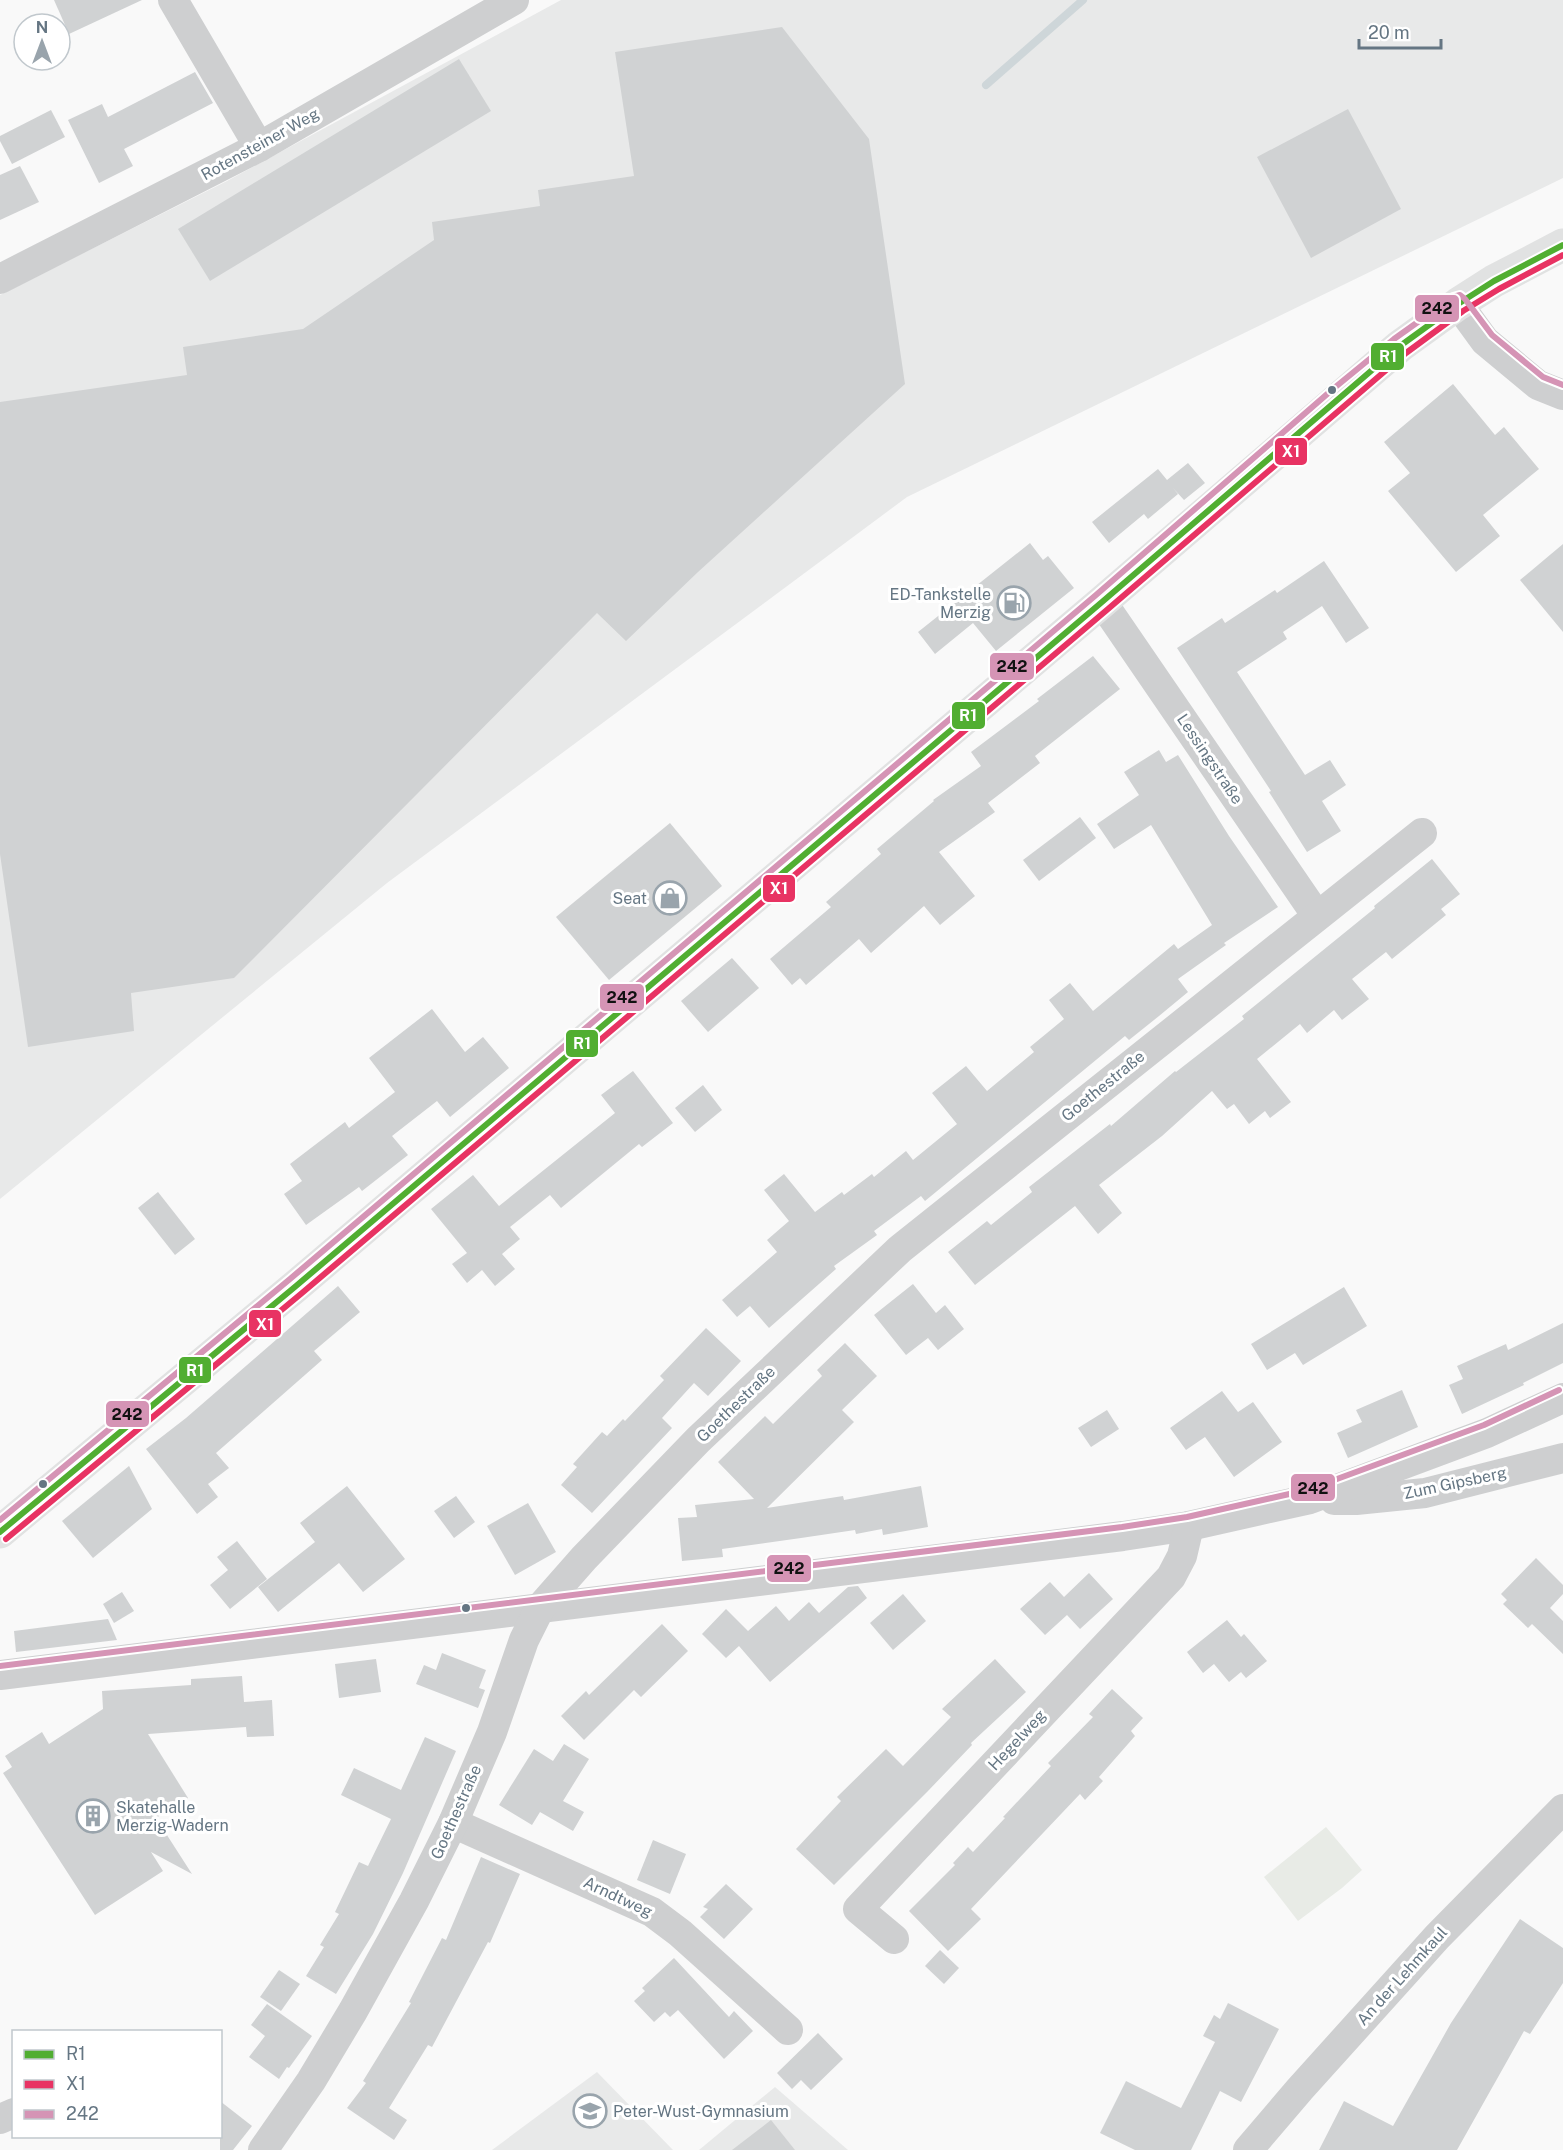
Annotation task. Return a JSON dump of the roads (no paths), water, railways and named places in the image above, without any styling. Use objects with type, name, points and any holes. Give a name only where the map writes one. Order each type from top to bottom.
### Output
[{"type":"main road","points":[[0,1532],[323,1263],[1102,602],[1340,396],[1401,346],[1458,304],[1494,281],[1563,245]]},
{"type":"street","points":[[173,0],[259,147]]},
{"type":"street","name":"Rotensteiner Weg","points":[[0,279],[259,147],[514,0]]},
{"type":"street","points":[[1458,304],[1485,341],[1538,385],[1563,395]]},
{"type":"street","name":"Lessingstraße","points":[[1102,602],[1317,916]]},
{"type":"street","name":"Goethestraße","points":[[263,2150],[311,2081],[414,1901],[453,1823],[492,1732],[524,1640],[540,1608],[584,1558],[698,1440],[900,1249],[1422,833]]},
{"type":"street","name":"Zum Gipsberg","points":[[0,1676],[1189,1526],[1310,1499],[1487,1432],[1563,1398]]},
{"type":"street","name":"Zum Gipsberg","points":[[1310,1499],[1356,1500],[1425,1493],[1563,1458]]},
{"type":"street","name":"Hegelweg","points":[[894,1939],[858,1909],[1171,1577],[1182,1556],[1189,1526]]},
{"type":"street","name":"An der Lehmkaul","points":[[1248,2150],[1437,1937],[1563,1809]]},
{"type":"street","name":"Arndtweg","points":[[453,1823],[652,1912],[680,1933],[788,2030]]},
{"type":"waterway","points":[[986,85],[1083,0]]},
{"type":"place","name":"ED-Tankstelle Merzig","points":[[1014,603]]},
{"type":"place","name":"Seat","points":[[670,898]]},
{"type":"place","name":"Skatehalle Merzig-Wadern","points":[[93,1816]]},
{"type":"place","name":"Peter-Wust-Gymnasium","points":[[590,2111]]}]
